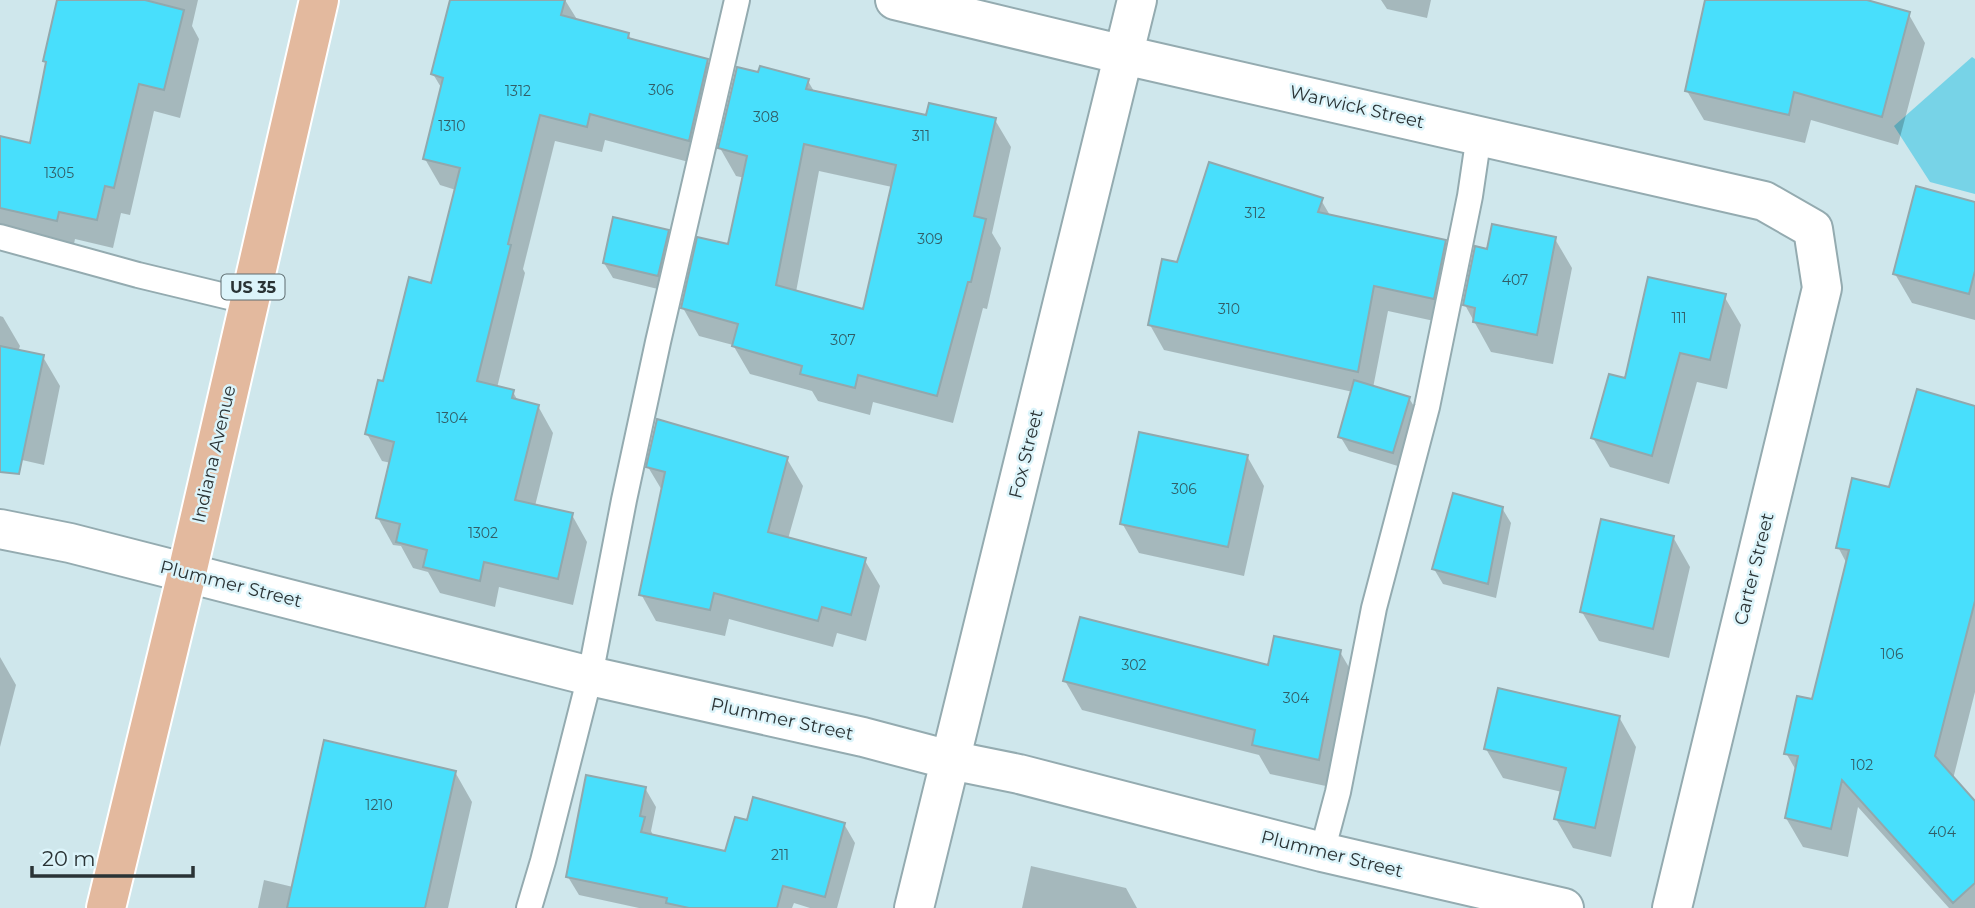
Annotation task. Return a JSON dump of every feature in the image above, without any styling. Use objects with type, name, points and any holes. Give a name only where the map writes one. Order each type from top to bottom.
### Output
[{"type":"main road","name":"Indiana Avenue","points":[[106,908],[187,573],[319,0]]},
{"type":"street","name":"Warwick Street","points":[[895,0],[1764,201],[1813,229]]},
{"type":"street","name":"Fox Street","points":[[914,908],[1137,0]]},
{"type":"street","name":"Carter Street","points":[[1672,908],[1822,288],[1813,229]]},
{"type":"street","name":"Plummer Street","points":[[0,529],[70,543],[590,676],[1019,774],[1322,852],[1564,908]]},
{"type":"lane","points":[[529,908],[590,676],[658,342],[737,0]]},
{"type":"lane","points":[[1322,852],[1338,792],[1374,608],[1427,407],[1470,196],[1479,135]]},
{"type":"lane","points":[[0,237],[250,302]]},
{"type":"shaded area","points":[[1972,57],[1975,59],[1975,194],[1930,182],[1894,126]]},
{"type":"building","points":[[57,0],[145,0],[184,10],[164,90],[139,84],[114,188],[105,186],[97,220],[59,212],[57,221],[0,208],[0,136],[30,143],[46,62],[43,61]]},
{"type":"building","points":[[450,0],[565,0],[561,15],[629,33],[628,38],[708,59],[689,141],[590,114],[587,127],[540,115],[477,381],[514,390],[512,398],[539,405],[515,500],[573,513],[558,579],[484,562],[480,581],[423,567],[427,550],[396,542],[400,524],[376,518],[394,442],[365,434],[378,380],[383,381],[409,277],[431,283],[460,168],[423,159],[443,78],[431,74]]},
{"type":"building","points":[[1705,0],[1867,0],[1910,12],[1882,117],[1794,92],[1789,115],[1685,91]]},
{"type":"building","points":[[760,66],[809,79],[806,89],[926,115],[929,103],[996,118],[974,216],[986,219],[971,282],[968,282],[937,396],[858,375],[855,388],[800,374],[802,366],[732,346],[738,324],[681,308],[697,237],[728,244],[747,156],[718,148],[737,67],[758,72]],"holes":[[[804,144],[896,165],[863,309],[776,285]]]},
{"type":"building","points":[[1209,162],[1323,198],[1318,212],[1446,240],[1434,299],[1374,286],[1358,372],[1148,325],[1162,259],[1177,262]]},
{"type":"building","points":[[1916,186],[1975,202],[1975,271],[1969,294],[1893,274]]},
{"type":"building","points":[[613,217],[669,230],[658,276],[603,263]]},
{"type":"building","points":[[1492,224],[1556,237],[1537,335],[1473,322],[1475,308],[1463,305],[1475,246],[1487,249]]},
{"type":"building","points":[[1648,277],[1726,294],[1710,360],[1680,353],[1652,456],[1591,438],[1609,374],[1625,378]]},
{"type":"building","points":[[0,346],[44,355],[19,474],[0,472]]},
{"type":"building","points":[[1354,380],[1410,397],[1393,453],[1338,437]]},
{"type":"building","points":[[1917,389],[1975,406],[1975,601],[1935,756],[1975,801],[1975,883],[1953,903],[1842,780],[1831,829],[1785,818],[1798,756],[1784,754],[1797,696],[1812,699],[1849,550],[1836,548],[1852,478],[1889,487]]},
{"type":"building","points":[[657,419],[788,457],[768,532],[866,558],[851,615],[822,607],[818,621],[714,593],[710,610],[639,595],[665,472],[646,467]]},
{"type":"building","points":[[1139,432],[1248,455],[1228,547],[1120,524]]},
{"type":"building","points":[[1453,493],[1503,507],[1488,584],[1432,569]]},
{"type":"building","points":[[1601,519],[1674,536],[1653,629],[1580,612]]},
{"type":"building","points":[[1080,617],[1268,665],[1274,636],[1341,650],[1319,760],[1252,745],[1255,730],[1063,681]]},
{"type":"building","points":[[1498,688],[1620,716],[1595,828],[1554,819],[1566,768],[1484,749]]},
{"type":"building","points":[[324,740],[456,771],[425,908],[287,908]]},
{"type":"building","points":[[586,775],[646,787],[640,816],[645,817],[641,832],[725,851],[735,817],[747,820],[753,797],[845,823],[825,897],[783,886],[777,908],[689,908],[666,903],[667,898],[566,877]]}]
